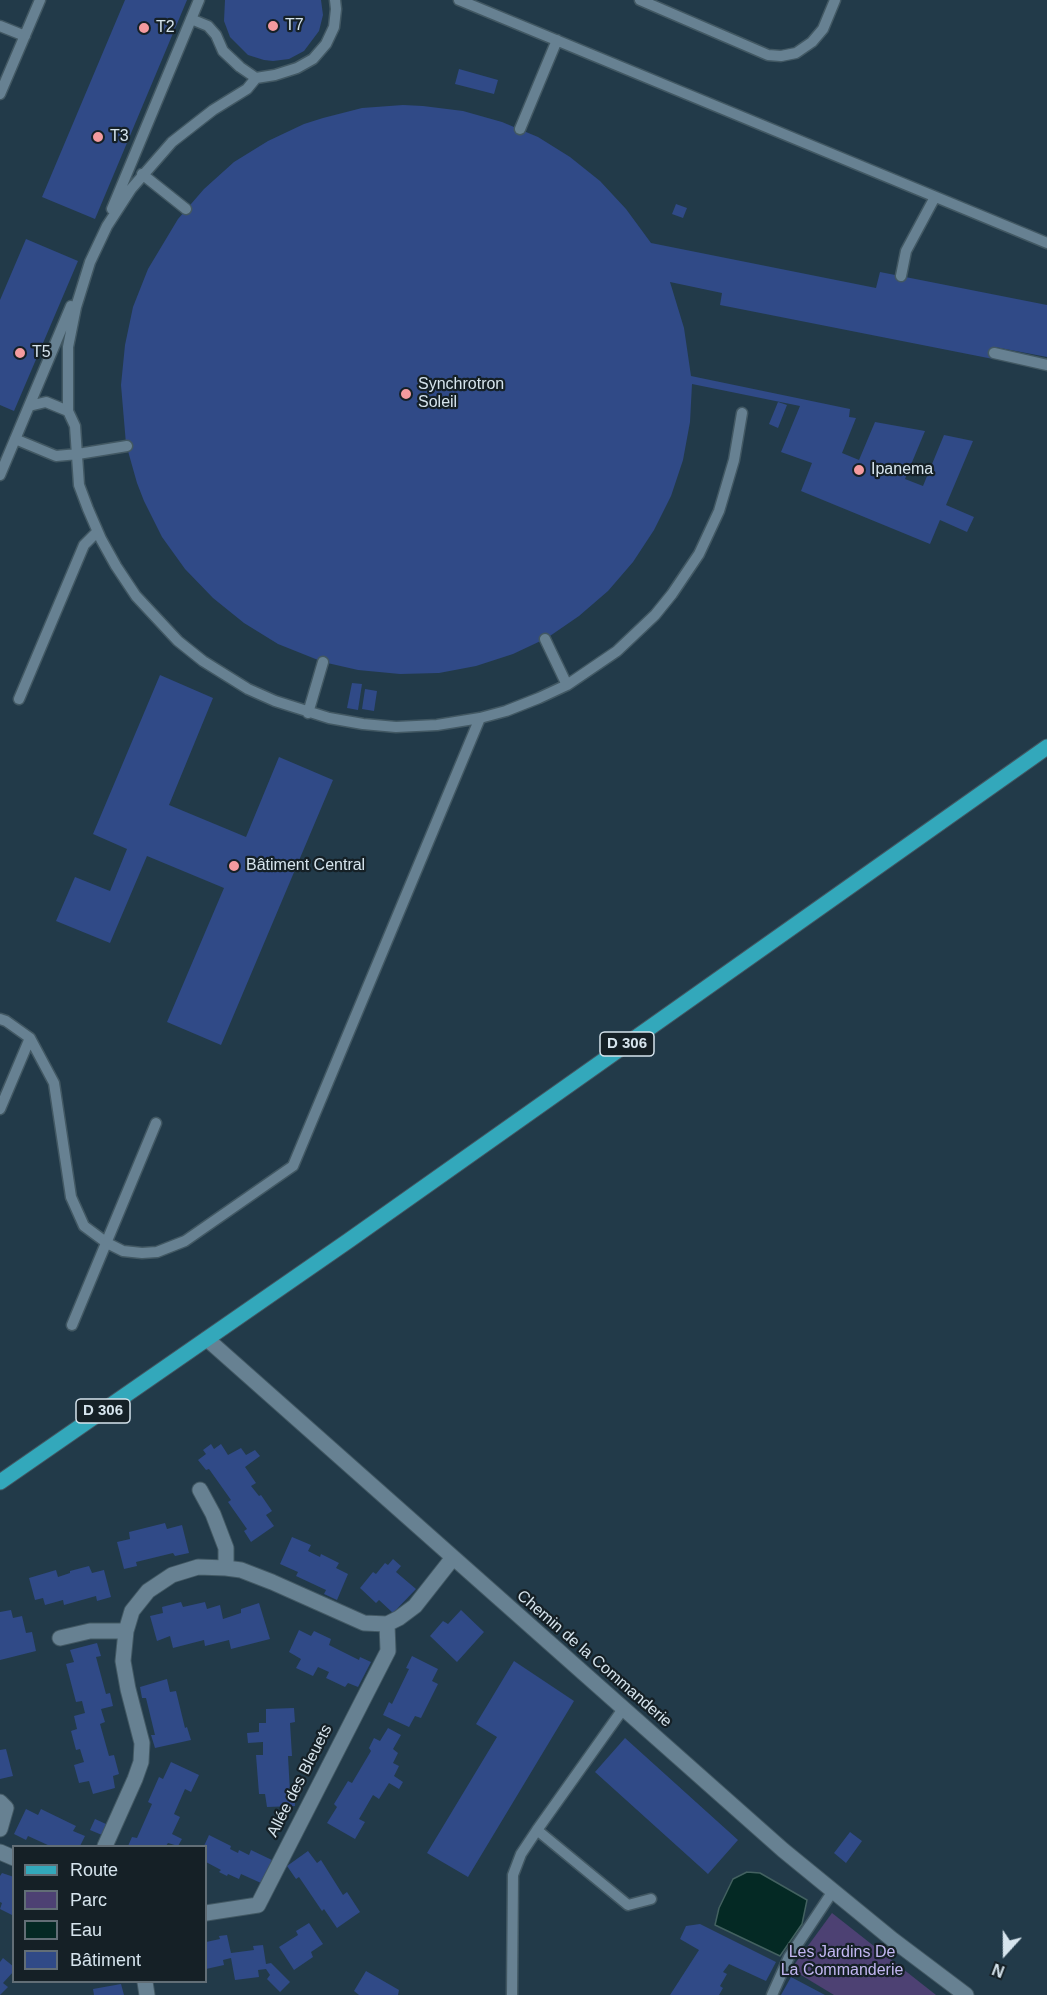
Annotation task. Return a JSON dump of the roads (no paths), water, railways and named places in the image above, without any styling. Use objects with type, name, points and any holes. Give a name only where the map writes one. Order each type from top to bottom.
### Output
[{"type":"main road","name":"D 306","points":[[0,1482],[207,1339],[1047,747]]},
{"type":"street","name":"Chemin de la Commanderie","points":[[207,1339],[783,1850],[893,1940],[966,1995]]},
{"type":"street","points":[[200,1490],[213,1514],[226,1548],[226,1568]]},
{"type":"street","points":[[105,1845],[141,1762],[142,1743],[123,1661],[126,1631],[132,1611],[148,1592],[172,1575],[198,1567],[241,1570],[363,1623],[387,1624],[415,1606],[453,1559]]},
{"type":"street","name":"Allée des Bleuets","points":[[207,1913],[258,1905],[388,1651],[387,1624]]},
{"type":"street","points":[[60,1638],[90,1631],[126,1631]]},
{"type":"street","points":[[0,1802],[6,1809],[0,1829]]},
{"type":"lane","points":[[0,94],[40,0]]},
{"type":"lane","points":[[0,475],[199,0]]},
{"type":"lane","points":[[335,0],[334,27],[326,44],[313,59],[297,68],[276,75],[256,78],[247,89],[227,100],[172,142],[142,174],[107,226],[90,262],[75,307],[68,347],[68,411],[75,426],[79,485],[97,532],[116,566],[155,619],[203,661],[248,689],[308,713],[363,724],[396,727],[437,725],[506,711],[567,685],[595,668],[655,615],[685,576],[711,530],[727,488],[742,414]]},
{"type":"lane","points":[[459,0],[1047,243]]},
{"type":"lane","points":[[640,0],[768,55],[781,56],[796,53],[813,42],[823,29],[835,0]]},
{"type":"lane","points":[[190,19],[208,26],[216,35],[223,51],[256,78]]},
{"type":"lane","points":[[0,26],[25,36]]},
{"type":"lane","points":[[520,129],[558,40]]},
{"type":"lane","points":[[142,174],[186,209]]},
{"type":"lane","points":[[901,276],[906,251],[935,197]]},
{"type":"lane","points":[[994,353],[1047,365]]},
{"type":"lane","points":[[29,406],[46,402],[68,411]]},
{"type":"lane","points":[[15,439],[56,456],[127,446]]},
{"type":"lane","points":[[19,699],[84,545],[97,532]]},
{"type":"lane","points":[[545,639],[567,685]]},
{"type":"lane","points":[[308,713],[323,662]]},
{"type":"lane","points":[[0,1019],[30,1038],[54,1083],[71,1197],[84,1226],[107,1243],[123,1251],[157,1252],[185,1241],[293,1166],[480,718]]},
{"type":"lane","points":[[0,1109],[30,1038]]},
{"type":"lane","points":[[72,1325],[156,1123]]},
{"type":"lane","points":[[512,1995],[513,1875],[521,1854],[623,1709]]},
{"type":"lane","points":[[537,1830],[628,1905],[651,1899]]},
{"type":"lane","points":[[772,1995],[789,1957],[833,1891]]},
{"type":"water","points":[[747,1872],[760,1873],[807,1900],[802,1924],[780,1956],[715,1925],[719,1908],[733,1879]]},
{"type":"place","name":"T7","points":[[273,26]]},
{"type":"place","name":"T2","points":[[144,28]]},
{"type":"place","name":"T3","points":[[98,137]]},
{"type":"place","name":"T5","points":[[20,353]]},
{"type":"place","name":"Synchrotron Soleil","points":[[406,394]]},
{"type":"place","name":"Ipanema","points":[[859,470]]},
{"type":"place","name":"Bâtiment Central","points":[[234,866]]},
{"type":"park label","name":"Les Jardins De La Commanderie","points":[[842,1962]]}]
